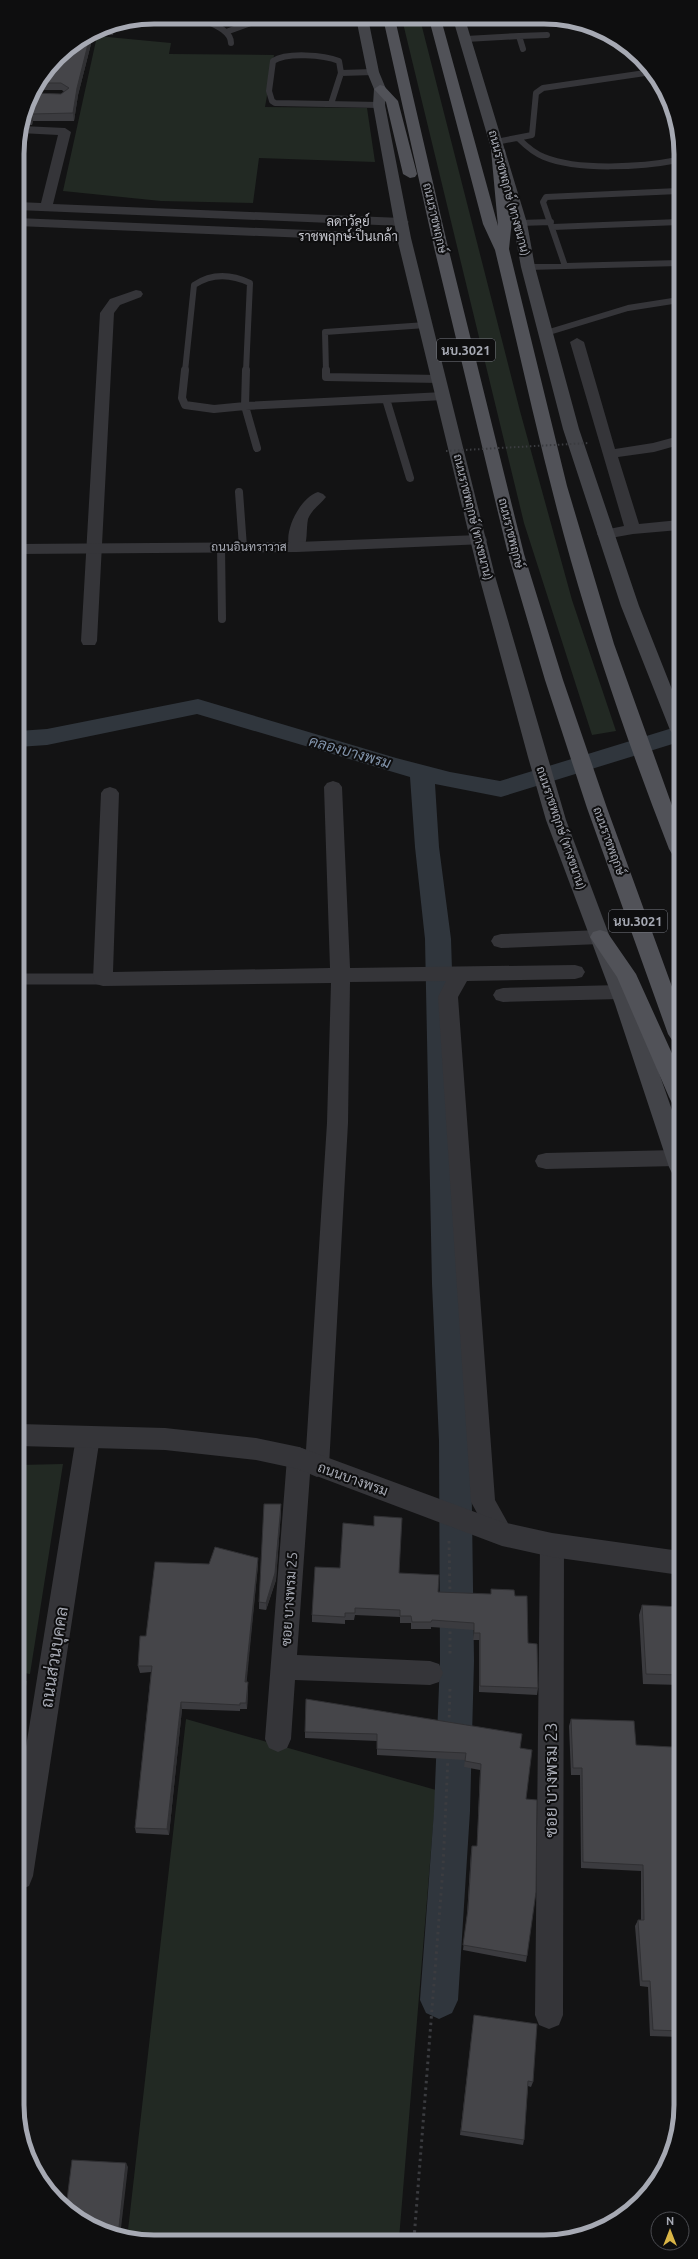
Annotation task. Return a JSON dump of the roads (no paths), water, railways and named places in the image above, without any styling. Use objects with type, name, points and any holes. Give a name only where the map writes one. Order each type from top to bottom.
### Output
[{"type":"main road","name":"ถนนราชพฤกษ์ (ทางขนาน)","points":[[363,24],[373,72],[380,89],[379,105],[404,238],[479,540],[537,757],[556,820],[623,998]]},
{"type":"main road","name":"ถนนราชพฤกษ์","points":[[390,24],[440,243],[516,554],[554,680],[597,808],[674,1018]]},
{"type":"main road","points":[[436,24],[490,224],[502,250],[568,519],[608,652],[631,715],[657,795],[674,837]]},
{"type":"main road","name":"ถนนราชพฤกษ์ (ทางขนาน)","points":[[462,24],[520,223],[528,267],[571,429],[605,534],[674,717]]},
{"type":"main road","points":[[380,89],[392,101],[425,232],[440,243]]},
{"type":"main road","points":[[497,146],[505,220],[502,250]]},
{"type":"main road","points":[[600,937],[626,974],[674,1082]]},
{"type":"main road","name":"นบ.3021","points":[[623,998],[674,1150]]},
{"type":"street","points":[[26,130],[66,132],[46,207]]},
{"type":"street","points":[[24,206],[402,222]]},
{"type":"street","points":[[24,222],[404,238]]},
{"type":"street","points":[[89,641],[102,376],[107,313],[115,302],[136,294]]},
{"type":"street","points":[[577,342],[609,454],[633,529]]},
{"type":"street","points":[[609,454],[654,447],[674,441]]},
{"type":"street","points":[[297,547],[300,518],[308,504],[318,497]]},
{"type":"street","points":[[605,534],[633,529],[674,525]]},
{"type":"street","name":"ถนนอินทราวาส","points":[[24,549],[94,547],[297,547],[479,540]]},
{"type":"street","name":"ซอย บางพรม 25","points":[[278,1739],[284,1667],[329,1298],[339,1088],[340,976],[333,787]]},
{"type":"street","points":[[110,793],[103,979],[457,975],[575,972]]},
{"type":"street","points":[[501,941],[600,937]]},
{"type":"street","points":[[457,975],[448,997],[483,1502],[496,1532]]},
{"type":"street","points":[[503,995],[623,998]]},
{"type":"street","points":[[546,1161],[674,1162]]},
{"type":"street","name":"ถนนบางพรม","points":[[24,1434],[166,1439],[256,1449],[308,1462],[496,1532],[552,1545],[674,1562]]},
{"type":"street","name":"ถนนส่วนบุคคล","points":[[24,1837],[88,1437]]},
{"type":"street","name":"ซอย บางพรม 23","points":[[549,2015],[552,1545]]},
{"type":"street","points":[[284,1667],[444,1674]]},
{"type":"lane","points":[[211,24],[226,32],[231,38],[231,43]]},
{"type":"lane","points":[[226,32],[248,24]]},
{"type":"lane","points":[[466,38],[547,35]]},
{"type":"lane","points":[[519,36],[523,49]]},
{"type":"lane","points":[[331,104],[341,73],[341,65],[334,59],[283,56],[273,61],[269,94],[270,100],[275,103],[379,105]]},
{"type":"lane","points":[[341,73],[373,72]]},
{"type":"lane","points":[[497,146],[532,135],[534,127],[536,93],[543,88],[645,73]]},
{"type":"lane","points":[[519,139],[529,150],[546,158],[633,167],[664,164],[674,161]]},
{"type":"lane","points":[[565,266],[543,202],[546,198],[674,191]]},
{"type":"lane","points":[[520,223],[552,225],[674,222]]},
{"type":"lane","points":[[528,267],[674,263]]},
{"type":"lane","points":[[257,448],[245,406],[250,283],[240,277],[223,275],[203,278],[194,285],[182,398],[185,405],[195,408],[245,406],[444,396]]},
{"type":"lane","points":[[546,333],[606,312],[646,303],[674,300]]},
{"type":"lane","points":[[426,324],[325,332],[326,377],[439,378]]},
{"type":"lane","points":[[386,399],[410,478]]},
{"type":"lane","points":[[239,492],[243,547]]},
{"type":"lane","points":[[221,547],[222,619]]},
{"type":"lane","points":[[24,979],[103,979]]},
{"type":"waterway","name":"คลองบางพรม","points":[[24,739],[47,737],[198,706],[422,773]]},
{"type":"waterway","name":"คลองบางพรม","points":[[422,773],[450,780],[501,789],[674,736]]},
{"type":"waterway","points":[[422,773],[427,847],[438,939],[447,1284],[455,1441],[457,1661],[452,1811],[439,2000]]},
{"type":"district","name":"ลดาวัลย์ ราชพฤกษ์-ปิ่นเกล้า","points":[[348,228]]}]
